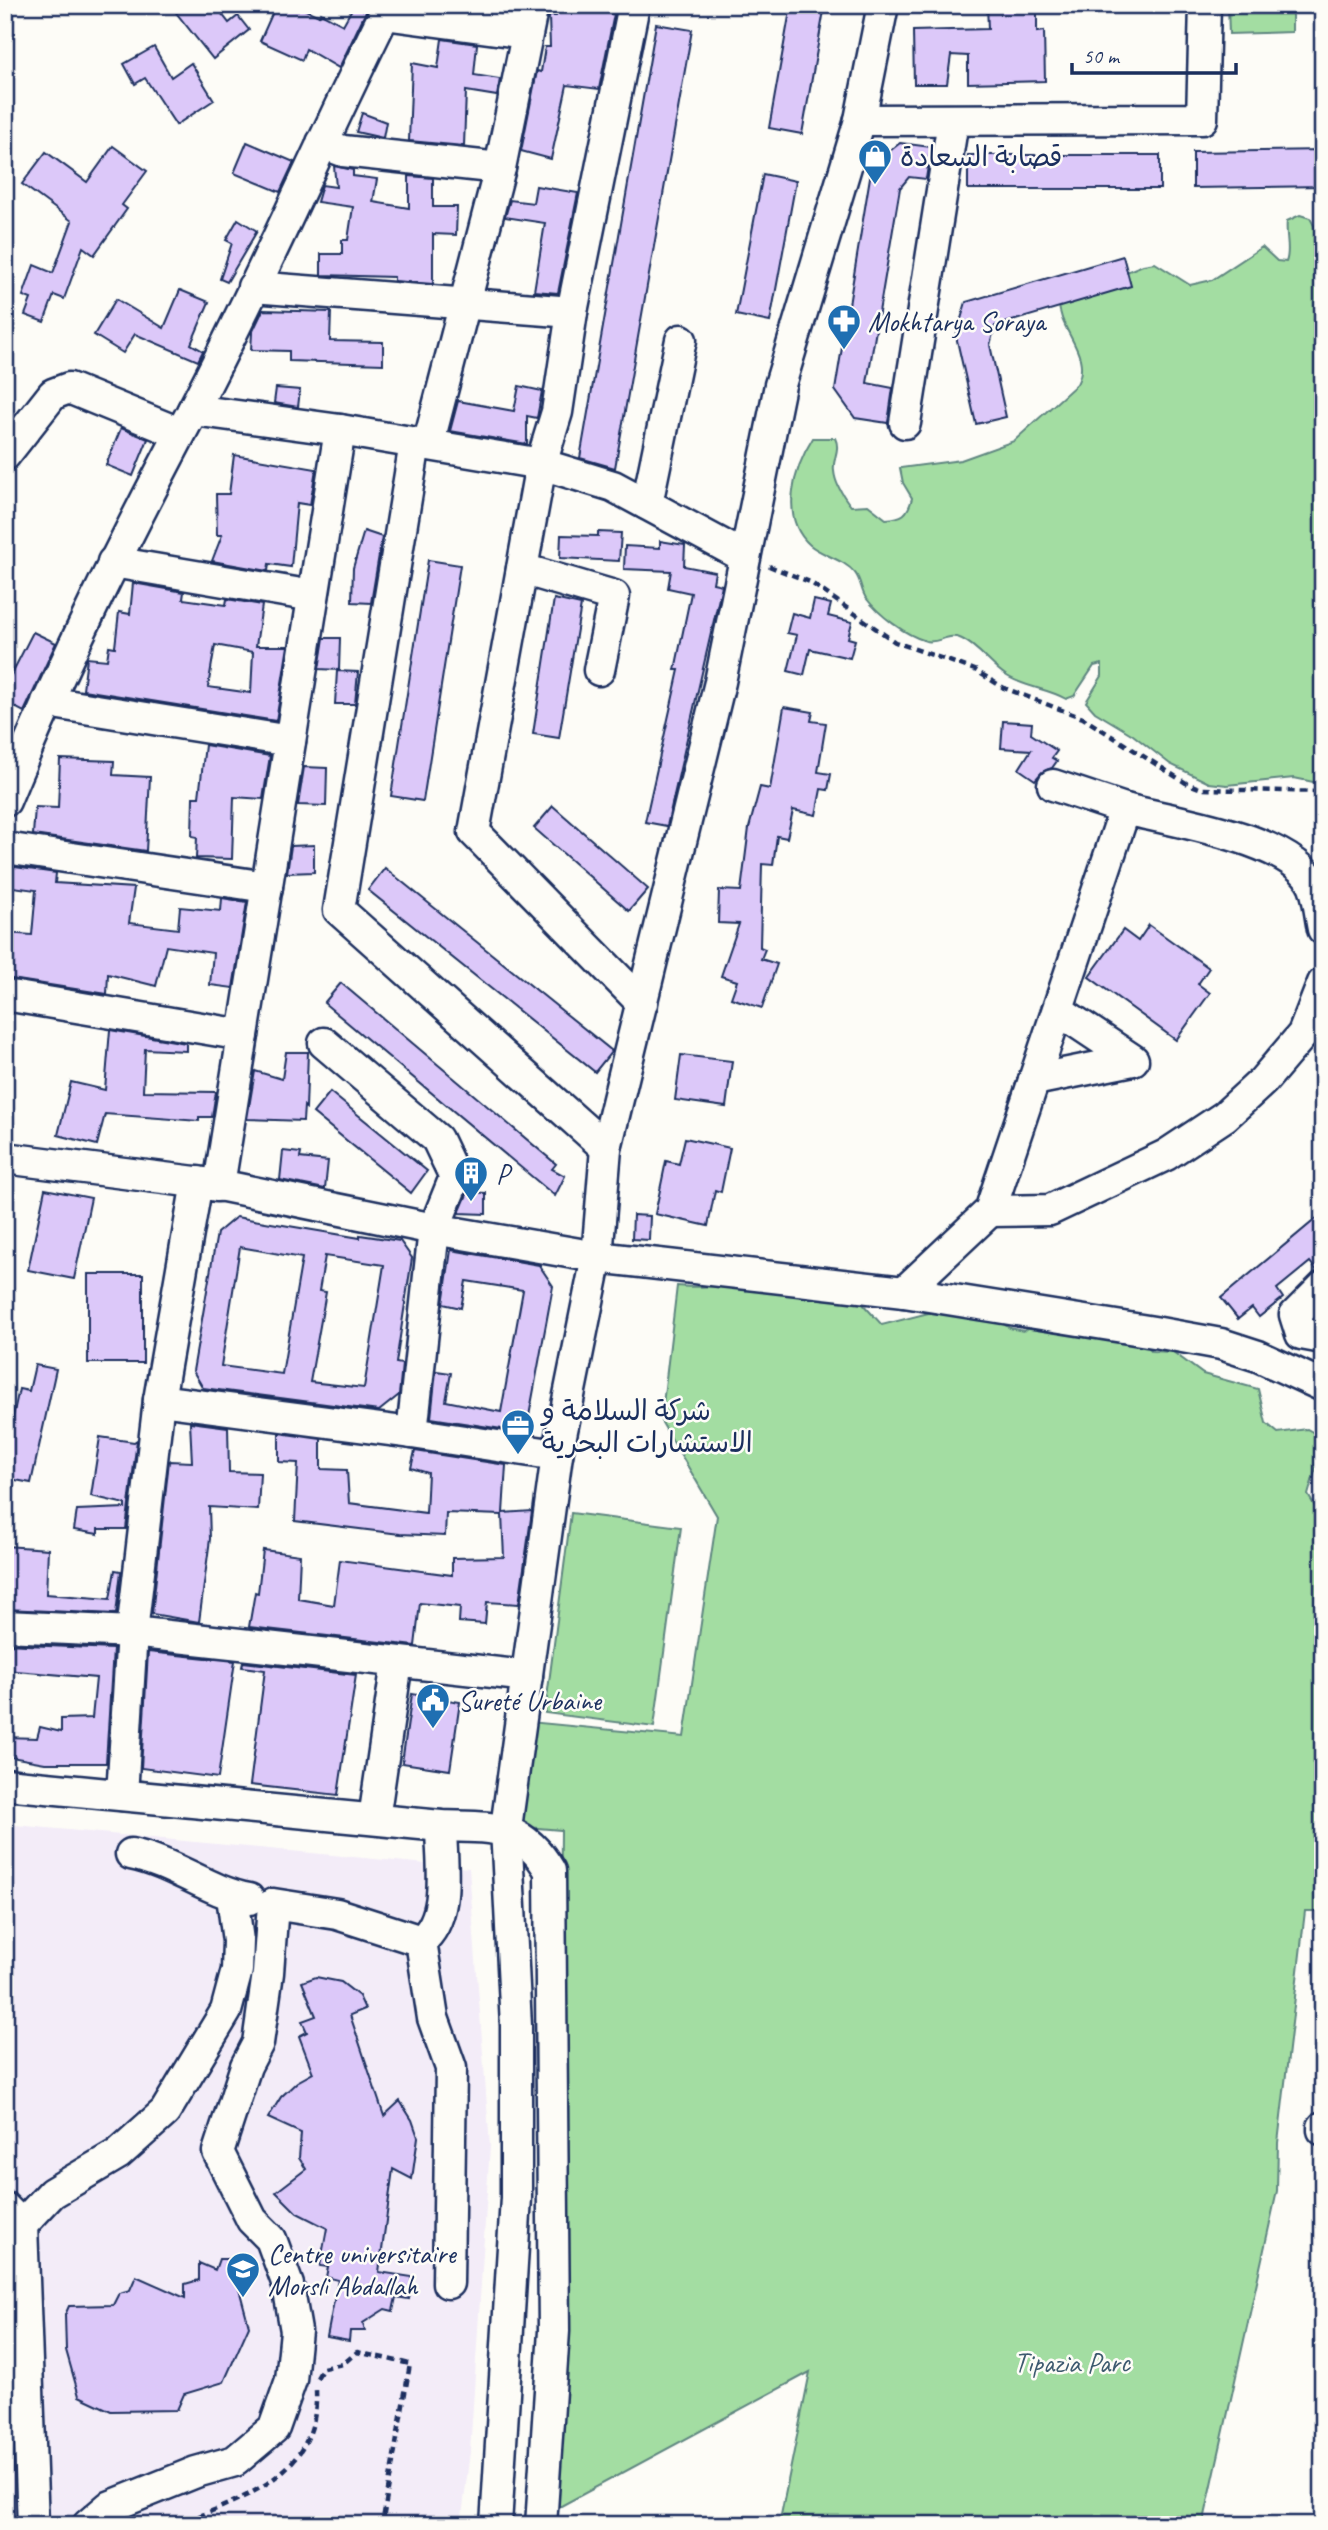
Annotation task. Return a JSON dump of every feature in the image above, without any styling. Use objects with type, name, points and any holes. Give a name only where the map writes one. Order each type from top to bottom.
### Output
[{"type":"street","points":[[634,5],[572,312],[556,412],[541,464],[474,832],[642,1003]]},
{"type":"street","points":[[496,2525],[516,2198],[516,2026],[506,1829],[557,1455],[597,1257],[606,1147],[720,682],[780,385],[860,120],[883,5]]},
{"type":"street","points":[[860,120],[1202,119],[1205,5]]},
{"type":"street","points":[[5,801],[47,702],[113,562],[253,287],[386,10],[529,19],[500,167],[466,303],[422,444],[339,910],[606,1147]]},
{"type":"street","points":[[905,423],[953,121]]},
{"type":"street","points":[[322,143],[343,151],[500,167]]},
{"type":"street","points":[[253,287],[572,312]]},
{"type":"street","points":[[647,504],[681,340]]},
{"type":"street","points":[[5,455],[53,394],[69,388],[186,422],[340,430],[541,464],[613,486],[745,557]]},
{"type":"street","points":[[122,1795],[132,1632],[159,1400],[243,1035],[340,430]]},
{"type":"street","points":[[113,562],[313,596]]},
{"type":"street","points":[[522,569],[614,596],[599,670]]},
{"type":"street","points":[[47,702],[290,741]]},
{"type":"street","points":[[1053,786],[1125,809],[1198,828],[1222,831],[1253,841],[1288,859],[1314,885],[1323,929]]},
{"type":"street","points":[[904,1293],[990,1212],[1125,809]]},
{"type":"street","points":[[5,848],[267,887]]},
{"type":"street","points":[[990,1212],[1049,1210],[1166,1155],[1225,1116],[1263,1081],[1303,1034],[1323,983]]},
{"type":"street","points":[[5,995],[243,1035]]},
{"type":"street","points":[[1034,1080],[1133,1060],[1058,1010]]},
{"type":"street","points":[[324,1042],[437,1139],[455,1177],[434,1229],[412,1433]]},
{"type":"street","points":[[5,1158],[208,1184],[434,1229],[597,1257],[904,1293],[1221,1344],[1258,1356],[1323,1386]]},
{"type":"street","points":[[1323,1287],[1294,1315],[1301,1334],[1323,1338]]},
{"type":"street","points":[[159,1400],[557,1455]]},
{"type":"street","points":[[5,1626],[132,1632],[527,1676]]},
{"type":"street","points":[[374,1819],[397,1662]]},
{"type":"street","points":[[5,1784],[441,1826],[506,1829],[539,1853],[550,1871],[554,2331],[541,2525]]},
{"type":"street","points":[[421,1941],[431,1933],[441,1905],[441,1826]]},
{"type":"street","points":[[131,1854],[158,1860],[232,1896],[312,1908],[421,1941]]},
{"type":"street","points":[[33,2525],[13,2216],[118,2154],[165,2112],[226,2011],[237,1970],[238,1941],[232,1896]]},
{"type":"street","points":[[88,2525],[109,2507],[196,2472],[234,2461],[274,2428],[291,2381],[296,2331],[288,2285],[271,2239],[252,2220],[218,2152],[246,2066],[258,2043],[268,1973],[273,1904]]},
{"type":"street","points":[[421,1941],[433,2018],[451,2067],[448,2283]]},
{"type":"path","points":[[745,557],[810,582],[895,642],[975,670],[1004,688],[1083,718],[1186,783],[1202,789],[1323,792]]},
{"type":"path","points":[[176,2525],[274,2481],[306,2445],[316,2404],[315,2381],[323,2368],[343,2364],[357,2352],[410,2364],[382,2525]]},
{"type":"shaded area","name":"Centre universitaire Morsli Abdallah","points":[[5,1824],[469,1868],[490,2146],[470,2452],[461,2525],[5,2525]]},
{"type":"green space","points":[[1228,5],[1292,5],[1292,32],[1229,34]]},
{"type":"green space","points":[[1300,215],[1310,218],[1323,242],[1323,784],[1294,778],[1227,785],[1209,783],[1170,764],[1133,735],[1095,712],[1086,702],[1102,676],[1102,664],[1094,666],[1074,696],[1066,699],[1014,680],[962,639],[953,637],[926,641],[901,629],[871,604],[850,568],[815,549],[800,534],[792,507],[793,493],[800,464],[813,438],[835,438],[835,476],[851,506],[868,505],[886,519],[896,518],[906,512],[912,498],[903,483],[900,468],[961,460],[1014,441],[1077,384],[1081,362],[1063,321],[1059,300],[1143,265],[1155,263],[1190,285],[1212,280],[1262,247],[1277,261],[1286,262],[1287,221]]},
{"type":"green space","name":"Tipazia Parc","points":[[677,1286],[740,1286],[763,1292],[800,1293],[813,1297],[825,1291],[860,1301],[882,1325],[944,1309],[972,1319],[990,1316],[1010,1328],[1023,1331],[1036,1325],[1139,1337],[1152,1351],[1173,1352],[1203,1374],[1258,1389],[1266,1423],[1278,1433],[1307,1429],[1316,1434],[1317,1464],[1308,1495],[1316,1508],[1323,1504],[1323,1911],[1305,1911],[1278,2143],[1277,2191],[1203,2525],[779,2525],[810,2372],[537,2519],[557,2259],[561,1830],[514,1826],[530,1722],[684,1737],[717,1516],[661,1421]]},
{"type":"green space","points":[[571,1513],[681,1527],[654,1727],[545,1713]]},
{"type":"building","points":[[170,5],[215,5],[229,23],[238,16],[249,30],[213,59]]},
{"type":"building","points":[[276,5],[295,5],[319,16],[321,13],[343,25],[354,5],[369,5],[339,68],[306,49],[302,60],[260,41]]},
{"type":"building","points":[[559,5],[578,5],[577,8],[614,14],[599,89],[567,85],[551,159],[521,151],[537,71],[541,72],[545,47],[550,47],[549,16],[556,16]]},
{"type":"building","points":[[791,5],[825,5],[802,134],[769,128]]},
{"type":"building","points":[[987,5],[1037,5],[1037,32],[1044,31],[1045,81],[968,83],[968,56],[951,55],[947,84],[914,84],[913,31],[988,29]]},
{"type":"building","points":[[656,24],[692,30],[615,468],[580,458]]},
{"type":"building","points":[[442,39],[477,44],[474,75],[500,79],[497,96],[466,91],[464,146],[409,141],[412,63],[438,68]]},
{"type":"building","points":[[154,47],[171,77],[191,63],[214,100],[176,125],[145,78],[135,84],[124,64]]},
{"type":"building","points":[[362,113],[386,122],[383,138],[356,132]]},
{"type":"building","points":[[247,142],[294,162],[280,192],[234,173]]},
{"type":"building","points":[[900,143],[931,147],[926,179],[909,177],[900,188],[867,383],[893,388],[888,423],[855,418],[835,390],[872,165]]},
{"type":"building","points":[[113,146],[147,171],[122,205],[127,209],[94,255],[83,247],[64,299],[54,295],[44,322],[25,315],[31,299],[23,296],[34,265],[53,273],[72,221],[22,184],[46,152],[87,182]]},
{"type":"building","points":[[1323,150],[1323,186],[1193,188],[1193,152]]},
{"type":"building","points":[[968,155],[1160,155],[1160,189],[968,189]]},
{"type":"building","points":[[334,166],[353,170],[353,176],[377,179],[373,202],[409,208],[409,176],[433,178],[433,207],[457,207],[456,235],[433,234],[433,284],[394,281],[394,277],[321,275],[321,254],[342,254],[342,240],[348,240],[353,207],[317,202],[322,185],[336,187]]},
{"type":"building","points":[[763,174],[796,181],[770,322],[736,315]]},
{"type":"building","points":[[536,186],[578,193],[558,293],[534,291],[545,223],[505,217],[510,200],[533,203]]},
{"type":"building","points":[[238,219],[257,231],[227,282],[220,279],[232,243],[226,240]]},
{"type":"building","points":[[1123,256],[1131,286],[995,326],[990,345],[1006,417],[976,424],[956,336],[966,302]]},
{"type":"building","points":[[180,290],[209,302],[191,344],[203,351],[198,361],[135,334],[123,353],[94,335],[116,299],[164,328]]},
{"type":"building","points":[[263,310],[331,312],[330,341],[383,342],[383,364],[289,361],[289,351],[251,350],[252,333]]},
{"type":"building","points":[[519,386],[542,391],[537,418],[527,416],[527,444],[450,431],[458,401],[514,411]]},
{"type":"building","points":[[276,388],[300,390],[298,407],[274,403]]},
{"type":"building","points":[[121,428],[148,439],[133,476],[106,465]]},
{"type":"building","points":[[234,455],[316,469],[310,505],[297,503],[291,567],[269,564],[268,571],[212,561],[222,535],[217,535],[216,494],[229,494]]},
{"type":"building","points":[[364,531],[382,537],[371,603],[352,602],[353,568]]},
{"type":"building","points":[[598,532],[621,533],[619,561],[560,558],[561,535],[598,536]]},
{"type":"building","points":[[660,541],[685,545],[684,566],[715,572],[713,583],[722,585],[667,826],[645,822],[679,670],[675,670],[691,593],[668,588],[671,571],[624,569],[625,546],[660,548]]},
{"type":"building","points":[[428,560],[460,565],[423,801],[391,796]]},
{"type":"building","points":[[133,583],[184,592],[183,599],[226,605],[227,599],[262,605],[256,646],[288,646],[276,721],[83,690],[87,658],[107,660],[109,646],[115,647],[119,612],[130,614]],"holes":[[[215,645],[253,652],[251,693],[208,687]]]},
{"type":"building","points":[[554,599],[581,605],[559,738],[533,734]]},
{"type":"building","points":[[814,600],[831,604],[828,616],[852,622],[848,638],[855,640],[850,658],[810,649],[804,675],[788,671],[797,635],[787,633],[792,613],[810,618]]},
{"type":"building","points":[[33,632],[56,643],[24,712],[5,702],[5,687]]},
{"type":"building","points":[[324,638],[340,638],[339,670],[319,669]]},
{"type":"building","points":[[337,671],[358,672],[355,704],[335,704]]},
{"type":"building","points":[[784,707],[813,712],[811,721],[826,723],[818,772],[831,774],[828,790],[821,789],[816,815],[793,810],[787,838],[777,836],[773,865],[762,864],[760,947],[765,949],[761,959],[777,964],[762,1008],[731,998],[737,981],[721,976],[739,924],[718,923],[719,890],[741,891],[749,828],[760,787],[770,789]]},
{"type":"building","points":[[1003,721],[1032,723],[1031,734],[1057,751],[1052,758],[1057,761],[1052,768],[1042,772],[1035,780],[1019,769],[1031,750],[1001,748]]},
{"type":"building","points":[[205,745],[270,756],[263,799],[234,797],[232,859],[196,858],[197,837],[192,836],[193,797],[199,797]]},
{"type":"building","points":[[60,759],[114,761],[113,775],[150,777],[146,851],[33,835],[35,807],[58,808]]},
{"type":"building","points":[[304,767],[327,768],[326,806],[298,805]]},
{"type":"building","points":[[553,806],[648,889],[629,911],[534,828]]},
{"type":"building","points":[[314,845],[314,872],[287,873],[291,846]]},
{"type":"building","points":[[8,866],[56,873],[55,883],[134,888],[129,923],[178,929],[180,907],[221,911],[222,898],[247,902],[233,988],[210,985],[213,953],[166,946],[156,986],[108,974],[107,994],[5,978],[5,933],[32,935],[36,890],[5,886]]},
{"type":"building","points":[[385,868],[612,1051],[595,1072],[368,890]]},
{"type":"building","points":[[1149,925],[1209,968],[1198,984],[1210,993],[1176,1040],[1089,977],[1123,930],[1138,941]]},
{"type":"building","points":[[341,983],[556,1164],[552,1169],[565,1176],[555,1196],[324,1003]]},
{"type":"building","points":[[110,1030],[186,1043],[186,1051],[145,1049],[143,1091],[216,1092],[212,1117],[199,1117],[199,1121],[105,1114],[97,1145],[58,1135],[71,1082],[105,1090]]},
{"type":"building","points":[[286,1052],[308,1052],[303,1121],[247,1119],[255,1071],[282,1079]]},
{"type":"building","points":[[681,1055],[732,1061],[726,1107],[675,1100]]},
{"type":"building","points":[[330,1092],[427,1171],[411,1193],[313,1113]]},
{"type":"building","points":[[685,1138],[730,1148],[721,1192],[715,1190],[708,1226],[655,1214],[666,1161],[679,1164]]},
{"type":"building","points":[[283,1151],[301,1153],[300,1158],[328,1161],[325,1189],[280,1180]]},
{"type":"building","points":[[45,1189],[91,1198],[74,1279],[28,1270]]},
{"type":"building","name":"P","points":[[468,1192],[486,1193],[486,1214],[459,1213]]},
{"type":"building","points":[[1323,1213],[1323,1270],[1317,1271],[1310,1262],[1277,1289],[1283,1298],[1259,1317],[1252,1308],[1238,1319],[1221,1298]]},
{"type":"building","points":[[633,1215],[650,1216],[649,1240],[632,1239]]},
{"type":"building","points":[[236,1217],[360,1238],[360,1235],[400,1241],[412,1258],[396,1363],[402,1364],[399,1395],[379,1411],[203,1388],[193,1371],[217,1233]],"holes":[[[240,1247],[302,1258],[282,1374],[221,1366]],[[325,1256],[384,1265],[364,1388],[310,1382],[326,1292],[319,1291]]]},
{"type":"building","points":[[451,1250],[539,1265],[553,1286],[527,1427],[521,1432],[431,1418],[436,1371],[451,1373],[446,1401],[501,1412],[523,1290],[466,1281],[461,1308],[443,1304]]},
{"type":"building","points":[[88,1274],[143,1274],[143,1363],[88,1363]]},
{"type":"building","points":[[35,1365],[56,1369],[31,1483],[5,1478],[5,1453],[19,1389],[29,1391]]},
{"type":"building","points":[[190,1422],[228,1427],[229,1472],[260,1473],[258,1510],[209,1507],[210,1539],[199,1622],[152,1614],[169,1461],[192,1462]]},
{"type":"building","points":[[279,1433],[321,1439],[321,1469],[347,1470],[349,1503],[426,1513],[428,1473],[411,1468],[415,1451],[506,1465],[503,1513],[532,1511],[519,1604],[487,1602],[485,1624],[459,1622],[460,1607],[420,1603],[415,1646],[249,1627],[255,1592],[258,1593],[263,1550],[300,1555],[298,1599],[334,1605],[340,1560],[452,1575],[452,1558],[504,1557],[502,1515],[446,1513],[445,1536],[400,1534],[295,1521],[298,1463],[279,1462]]},
{"type":"building","points":[[100,1437],[134,1442],[137,1440],[126,1529],[98,1529],[98,1534],[74,1530],[77,1510],[125,1508],[125,1504],[91,1496]]},
{"type":"building","points":[[5,1546],[48,1549],[46,1594],[110,1599],[115,1570],[121,1571],[116,1614],[5,1609]]},
{"type":"building","points":[[5,1644],[113,1649],[106,1763],[45,1763],[5,1756],[5,1737],[37,1738],[40,1727],[61,1732],[61,1719],[92,1718],[96,1678],[5,1670]]},
{"type":"building","points":[[148,1652],[235,1661],[218,1778],[141,1768]]},
{"type":"building","points":[[243,1662],[356,1675],[338,1795],[250,1785],[265,1670],[242,1667]]},
{"type":"building","points":[[412,1694],[460,1702],[450,1770],[402,1763]]},
{"type":"building","points":[[316,1977],[341,1982],[359,1996],[365,2009],[350,2015],[384,2116],[400,2101],[412,2120],[418,2137],[412,2179],[393,2169],[379,2272],[412,2277],[409,2299],[396,2297],[393,2311],[385,2309],[363,2323],[365,2331],[350,2331],[349,2341],[327,2337],[338,2280],[326,2277],[328,2267],[320,2266],[327,2228],[297,2213],[276,2192],[306,2169],[299,2158],[301,2133],[268,2118],[281,2097],[297,2082],[313,2073],[299,2036],[307,2032],[302,2021],[316,2016],[302,1982]]},
{"type":"building","points":[[219,2259],[231,2259],[249,2326],[224,2382],[184,2394],[177,2410],[111,2411],[79,2396],[66,2350],[65,2315],[69,2306],[113,2305],[119,2293],[130,2290],[136,2276],[185,2298],[185,2284],[199,2280],[199,2263],[215,2270]]},
{"type":"place","name":"قصابة السعادة","points":[[875,186]]},
{"type":"place","name":"Mokhtarya Soraya","points":[[844,351]]},
{"type":"place","name":"P","points":[[471,1203]]},
{"type":"place","name":"شركة السلامة و الاستشارات البحرية","points":[[518,1456]]},
{"type":"place","name":"Sureté Urbaine","points":[[433,1730]]},
{"type":"place","name":"Centre universitaire Morsli Abdallah","points":[[243,2299]]}]
